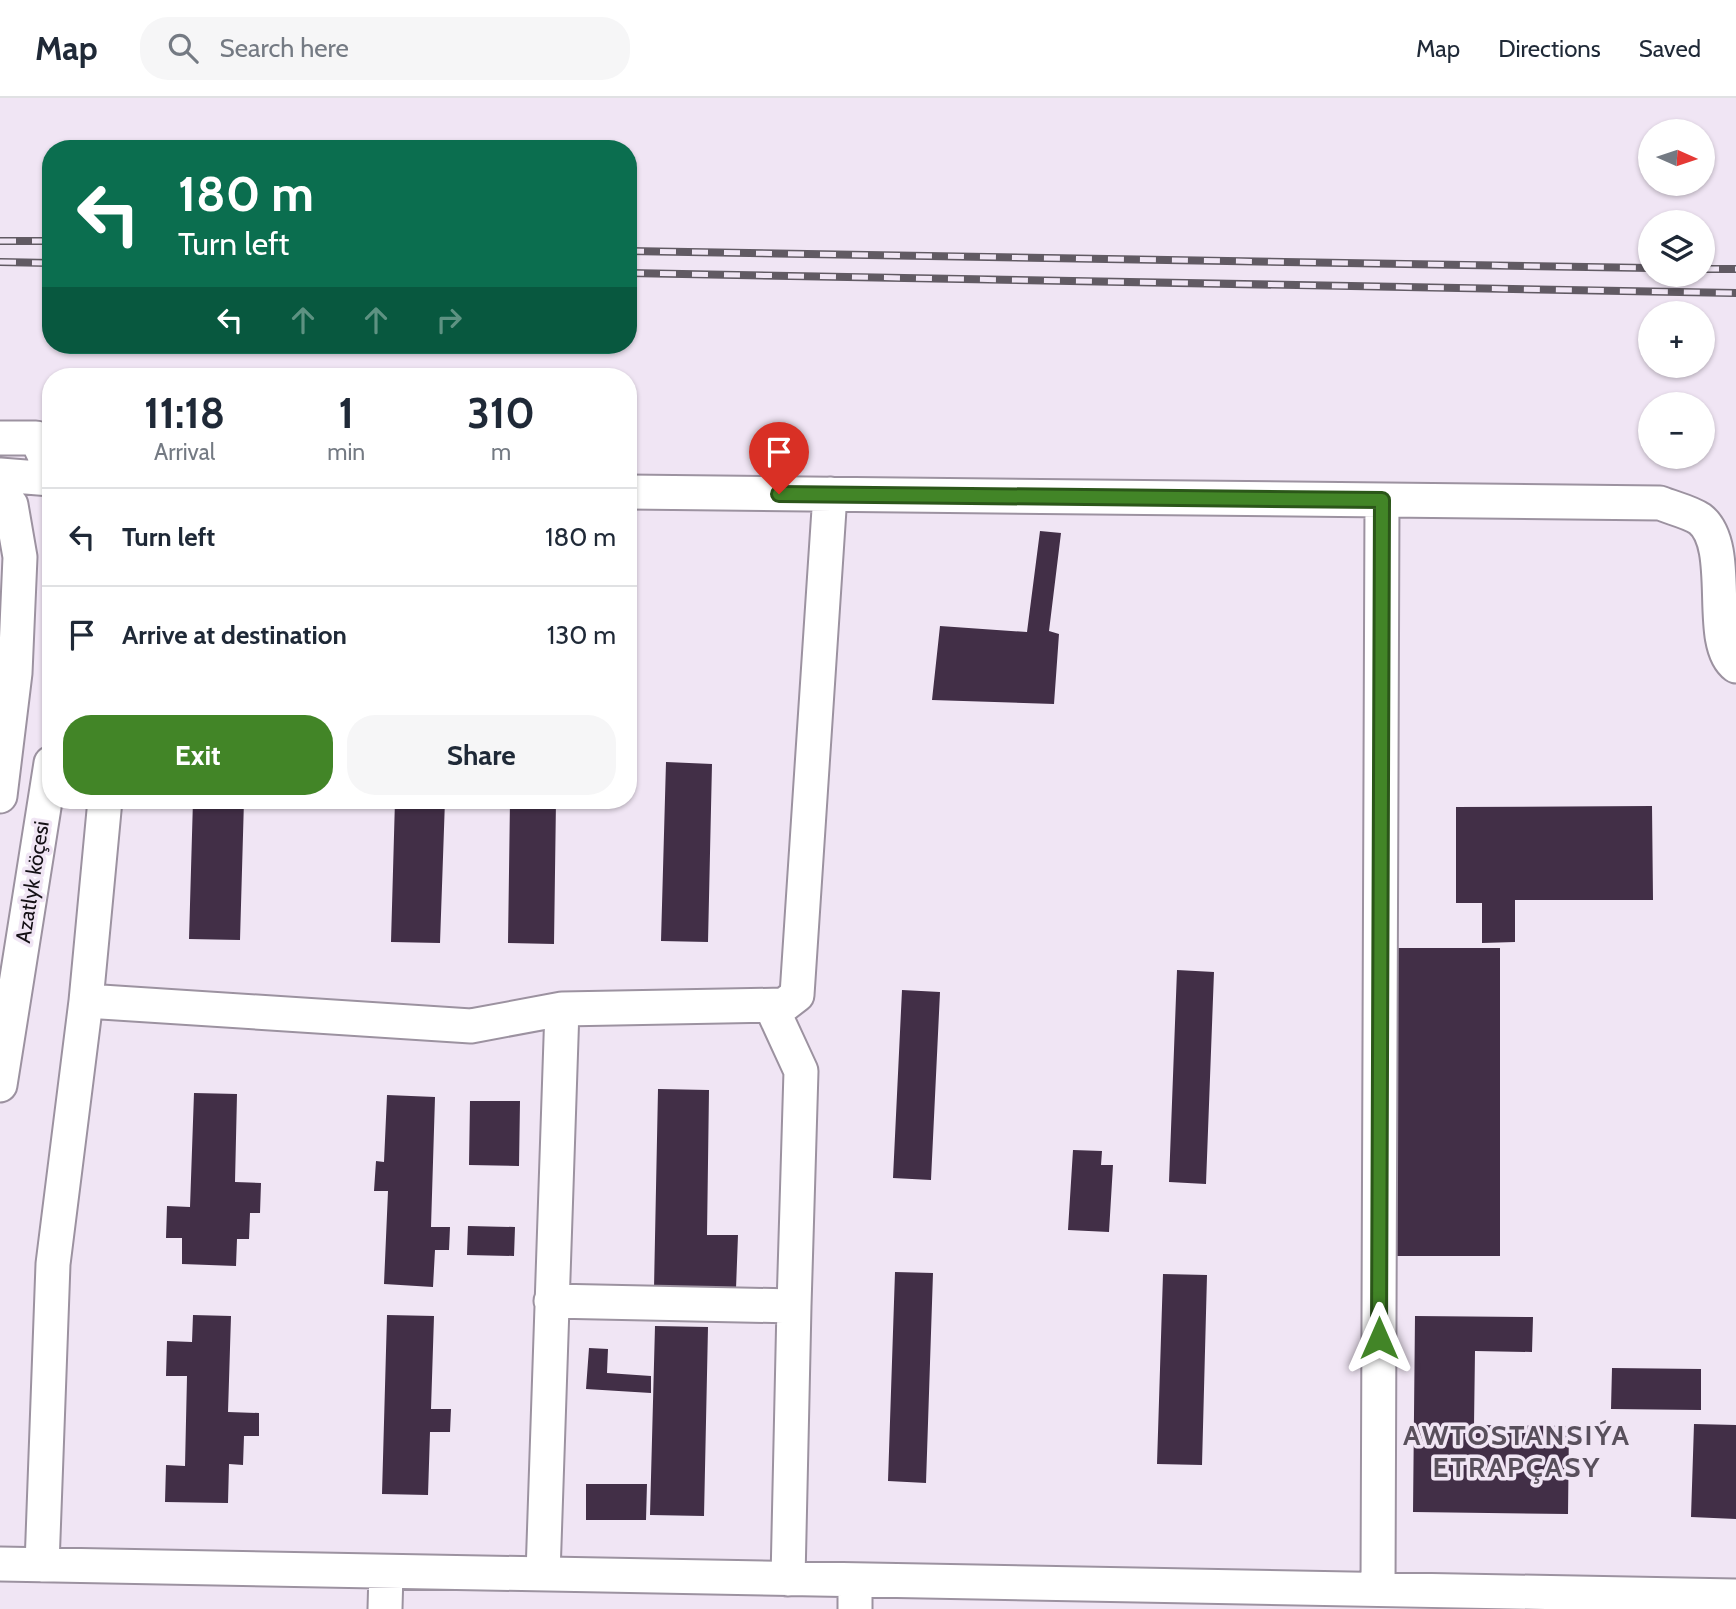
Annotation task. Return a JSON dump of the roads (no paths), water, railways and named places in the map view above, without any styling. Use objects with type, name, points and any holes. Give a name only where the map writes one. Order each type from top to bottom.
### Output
[{"type":"street","points":[[0,438],[36,438],[42,450]]},
{"type":"street","points":[[0,475],[42,478]]},
{"type":"street","points":[[637,492],[1660,503],[1700,519],[1713,536],[1724,651],[1736,666]]},
{"type":"street","points":[[86,1001],[471,1026],[562,1009],[784,1005],[797,995],[830,494]]},
{"type":"street","points":[[0,495],[11,505],[20,557],[15,673],[0,796]]},
{"type":"street","points":[[1378,1589],[1382,500]]},
{"type":"street","name":"Azatlyk köçesi","points":[[0,1085],[44,809]]},
{"type":"street","points":[[41,1565],[53,1264],[86,1001],[104,809]]},
{"type":"street","points":[[771,1006],[801,1072],[788,1579]]},
{"type":"street","points":[[543,1574],[562,1009]]},
{"type":"street","points":[[551,1301],[794,1306]]},
{"type":"street","points":[[0,1564],[788,1579],[855,1594],[1378,1589],[1729,1600]]},
{"type":"street","points":[[385,1609],[386,1572]]},
{"type":"railway","points":[[0,241],[42,241]]},
{"type":"railway","points":[[637,251],[1638,268]]},
{"type":"railway","points":[[0,262],[42,263]]},
{"type":"railway","points":[[1715,269],[1736,269]]},
{"type":"railway","points":[[637,273],[1736,293]]},
{"type":"district","name":"AWTOSTANSIÝA ETRAPÇASY","points":[[1517,1451]]}]
